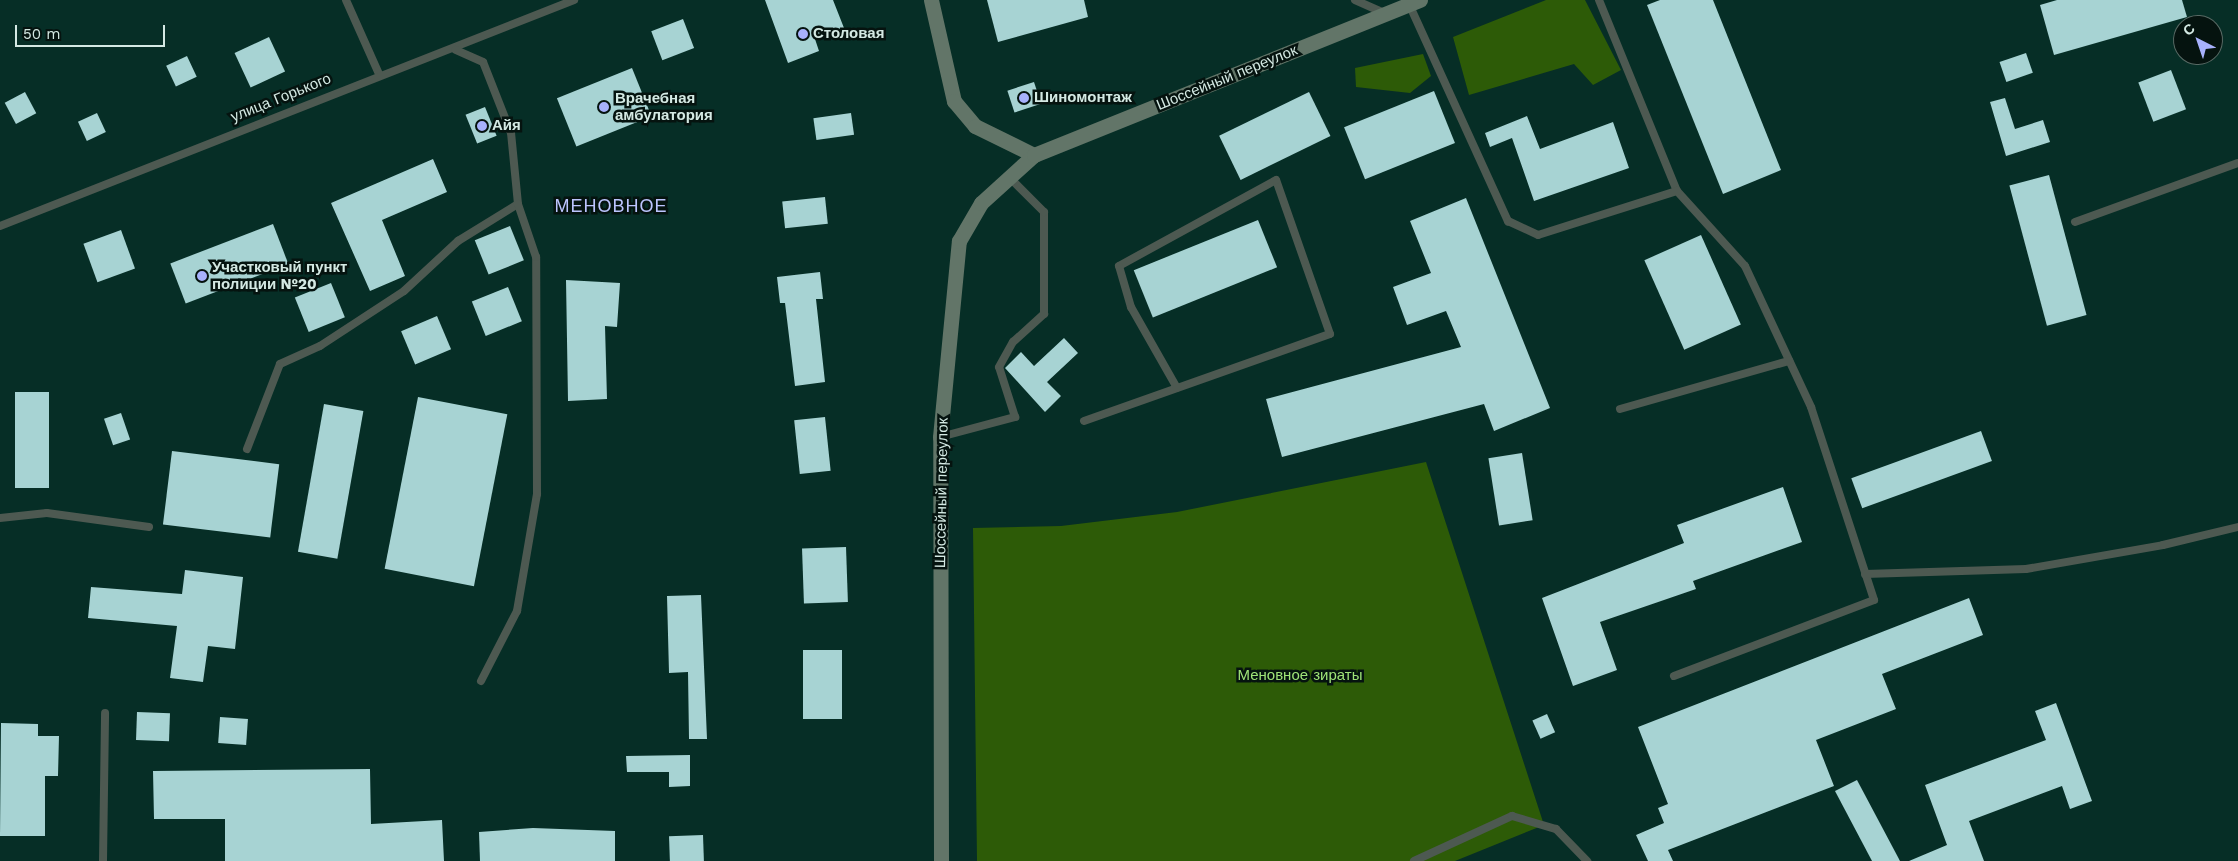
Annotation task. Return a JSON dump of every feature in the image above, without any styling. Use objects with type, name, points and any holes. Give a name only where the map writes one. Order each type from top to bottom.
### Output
[{"type":"main road","points":[[931,0],[954,101],[975,126],[1034,155]]},
{"type":"main road","name":"Шоссейный переулок","points":[[941,861],[940,437],[959,241],[982,203],[1008,176],[1034,155],[1415,2]]},
{"type":"lane","points":[[346,0],[379,74]]},
{"type":"lane","name":"улица Горького","points":[[0,226],[379,74],[456,50],[574,0]]},
{"type":"lane","points":[[1355,0],[1386,14]]},
{"type":"lane","points":[[1599,0],[1677,191],[1744,266],[1789,361],[1810,407],[1874,600],[1674,676]]},
{"type":"lane","points":[[1415,2],[1508,221],[1538,235],[1677,191]]},
{"type":"lane","points":[[456,50],[483,62],[511,133],[518,204],[536,257],[537,494],[517,611],[481,681]]},
{"type":"lane","points":[[2075,222],[2238,162]]},
{"type":"lane","points":[[940,437],[1015,417],[999,367],[1013,342],[1044,314],[1044,212],[1008,176]]},
{"type":"lane","points":[[1084,421],[1330,334],[1276,180],[1119,266],[1131,307],[1177,388]]},
{"type":"lane","points":[[247,449],[280,364],[320,346],[404,291],[458,241],[518,204]]},
{"type":"lane","points":[[1620,409],[1789,361]]},
{"type":"lane","points":[[0,518],[47,514],[149,527]]},
{"type":"lane","points":[[1865,574],[2026,569],[2163,545],[2238,527]]},
{"type":"lane","points":[[103,861],[105,713]]},
{"type":"lane","points":[[1414,861],[1512,816],[1556,829],[1587,861]]},
{"type":"green space","points":[[1546,0],[1585,0],[1621,70],[1593,85],[1574,64],[1469,95],[1453,37]]},
{"type":"green space","points":[[1423,54],[1431,76],[1410,93],[1356,87],[1355,68]]},
{"type":"green space","name":"Меновное зираты","points":[[1426,462],[1544,825],[1455,861],[977,861],[973,528],[1061,526],[1177,512]]},
{"type":"building","name":"Столовая","points":[[765,0],[833,0],[844,28],[815,39],[819,51],[788,63]]},
{"type":"building","points":[[987,0],[1084,0],[1088,17],[998,42]]},
{"type":"building","points":[[1660,0],[1713,0],[1781,170],[1723,194],[1647,5]]},
{"type":"building","points":[[2057,0],[2182,0],[2186,15],[2173,15],[2173,21],[2054,55],[2040,5]]},
{"type":"building","points":[[683,19],[694,48],[662,60],[651,31]]},
{"type":"building","points":[[269,37],[285,71],[251,87],[235,53]]},
{"type":"building","points":[[2026,53],[2033,73],[2006,82],[2000,62]]},
{"type":"building","points":[[187,56],[197,77],[176,87],[166,66]]},
{"type":"building","name":"Врачебная амбулатория","points":[[632,68],[651,116],[576,147],[557,98]]},
{"type":"building","points":[[2171,70],[2186,109],[2153,122],[2138,83]]},
{"type":"building","name":"Шиномонтаж","points":[[1034,82],[1041,104],[1014,113],[1007,91]]},
{"type":"building","points":[[1434,91],[1455,143],[1365,179],[1344,127]]},
{"type":"building","points":[[25,92],[36,113],[16,124],[5,103]]},
{"type":"building","points":[[1309,92],[1330,136],[1241,180],[1219,136]]},
{"type":"building","points":[[2005,98],[2015,129],[2043,120],[2050,142],[2006,156],[1990,102]]},
{"type":"building","name":"Айя","points":[[485,107],[497,136],[477,144],[466,115]]},
{"type":"building","points":[[97,113],[106,132],[87,141],[78,122]]},
{"type":"building","points":[[851,113],[854,135],[816,140],[813,118]]},
{"type":"building","points":[[1527,116],[1540,149],[1613,122],[1629,168],[1534,201],[1512,138],[1490,147],[1485,133]]},
{"type":"building","points":[[433,159],[447,192],[382,220],[405,276],[370,291],[331,203]]},
{"type":"building","points":[[2049,175],[2087,315],[2047,326],[2009,186]]},
{"type":"building","points":[[825,197],[828,224],[785,228],[782,201]]},
{"type":"building","points":[[1466,198],[1550,408],[1494,431],[1484,404],[1282,457],[1266,399],[1461,347],[1446,311],[1407,325],[1393,287],[1431,273],[1410,221]]},
{"type":"building","points":[[1258,220],[1277,267],[1153,317],[1134,270]]},
{"type":"building","points":[[273,224],[288,264],[186,304],[170,263]]},
{"type":"building","points":[[510,226],[524,260],[489,275],[475,240]]},
{"type":"building","points":[[121,230],[135,269],[97,282],[83,244]]},
{"type":"building","points":[[1701,235],[1741,325],[1684,350],[1644,260]]},
{"type":"building","points":[[820,272],[823,299],[816,299],[825,382],[795,386],[785,303],[780,303],[777,277]]},
{"type":"building","points":[[566,280],[620,283],[617,327],[605,326],[607,399],[568,401]]},
{"type":"building","points":[[331,283],[345,317],[309,332],[295,298]]},
{"type":"building","points":[[508,287],[522,321],[486,336],[472,302]]},
{"type":"building","points":[[437,316],[451,349],[415,364],[401,331]]},
{"type":"building","points":[[1064,338],[1078,353],[1047,382],[1061,396],[1045,412],[1005,368],[1021,352],[1034,366]]},
{"type":"building","points":[[15,392],[49,392],[49,488],[15,488]]},
{"type":"building","points":[[418,397],[507,414],[474,586],[385,569]]},
{"type":"building","points":[[324,404],[363,411],[337,559],[298,552]]},
{"type":"building","points":[[121,413],[130,439],[113,445],[104,419]]},
{"type":"building","points":[[825,417],[831,471],[800,474],[794,420]]},
{"type":"building","points":[[1981,431],[1992,461],[1862,508],[1851,478]]},
{"type":"building","points":[[172,451],[279,464],[270,538],[163,524]]},
{"type":"building","points":[[1522,453],[1533,520],[1499,525],[1488,458]]},
{"type":"building","points":[[1783,487],[1802,542],[1693,581],[1696,589],[1600,622],[1617,670],[1573,686],[1542,598],[1684,543],[1677,525]]},
{"type":"building","points":[[846,547],[848,602],[804,604],[802,549]]},
{"type":"building","points":[[185,570],[243,577],[235,649],[208,646],[203,682],[170,678],[177,626],[88,618],[91,587],[182,594]]},
{"type":"building","points":[[701,595],[707,739],[689,739],[688,672],[669,673],[667,596]]},
{"type":"building","points":[[1969,598],[1983,635],[1882,674],[1896,709],[1816,740],[1834,786],[1668,850],[1673,861],[1648,861],[1636,835],[1664,823],[1658,808],[1668,804],[1638,727]]},
{"type":"building","points":[[803,650],[842,650],[842,719],[803,719]]},
{"type":"building","points":[[2056,703],[2092,801],[2070,809],[2062,786],[1969,821],[1984,861],[1909,861],[1947,845],[1925,785],[2046,740],[2035,711]]},
{"type":"building","points":[[137,712],[170,713],[169,741],[136,740]]},
{"type":"building","points":[[1547,714],[1555,732],[1541,739],[1532,721]]},
{"type":"building","points":[[220,717],[248,719],[246,745],[218,743]]},
{"type":"building","points":[[1,723],[38,724],[38,736],[59,736],[58,776],[45,776],[45,836],[0,836]]},
{"type":"building","points":[[690,755],[690,786],[669,787],[669,772],[627,772],[626,756]]},
{"type":"building","points":[[370,769],[371,824],[442,820],[444,861],[225,861],[225,819],[154,819],[153,771]]},
{"type":"building","points":[[1857,780],[1900,861],[1872,861],[1835,791]]},
{"type":"building","points":[[533,828],[615,831],[615,861],[480,861],[479,832]]},
{"type":"building","points":[[703,835],[704,861],[670,861],[669,836]]},
{"type":"place","name":"Столовая","points":[[803,34]]},
{"type":"place","name":"Шиномонтаж","points":[[1024,98]]},
{"type":"place","name":"Врачебная амбулатория","points":[[604,107]]},
{"type":"place","name":"Айя","points":[[482,126]]},
{"type":"place","name":"Участковый пункт полиции №20","points":[[202,276]]},
{"type":"district","name":"МЕНОВНОЕ","points":[[611,206]]}]
